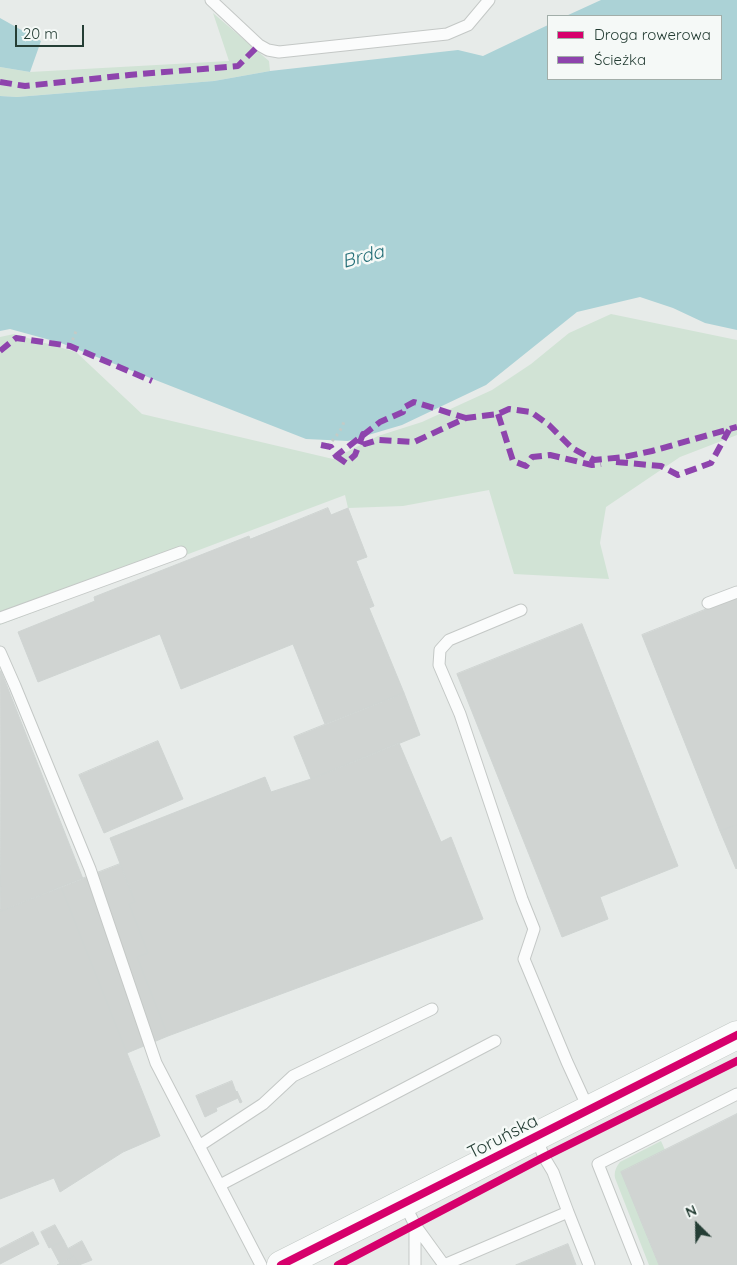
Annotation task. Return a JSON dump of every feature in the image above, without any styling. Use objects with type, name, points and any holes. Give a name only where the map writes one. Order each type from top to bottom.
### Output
[{"type":"street","name":"Toruńska","points":[[281,1265],[409,1214],[536,1136],[737,1035]]},
{"type":"lane","points":[[211,0],[259,45],[268,50],[279,52],[447,34],[468,25],[489,0]]},
{"type":"lane","points":[[0,618],[181,552]]},
{"type":"lane","points":[[708,603],[737,592]]},
{"type":"lane","points":[[520,610],[449,640],[440,650],[439,665],[460,714],[522,899],[534,929],[524,959],[589,1110]]},
{"type":"lane","points":[[0,652],[90,869],[156,1063],[261,1265]]},
{"type":"lane","points":[[199,1146],[263,1104],[293,1076],[432,1008]]},
{"type":"lane","points":[[220,1185],[494,1041]]},
{"type":"lane","points":[[638,1265],[598,1164],[737,1094]]},
{"type":"lane","points":[[536,1136],[544,1157],[553,1172],[590,1265]]},
{"type":"lane","points":[[409,1214],[444,1265],[568,1212]]},
{"type":"lane","points":[[409,1214],[415,1265]]},
{"type":"path","points":[[70,346],[77,329]]},
{"type":"path","points":[[328,446],[340,431],[344,420]]},
{"type":"green space","points":[[213,13],[269,61],[270,71],[214,81],[17,97],[0,96],[0,67],[30,72],[229,61]]},
{"type":"green space","points":[[611,314],[737,340],[737,435],[680,457],[606,507],[600,543],[609,579],[514,574],[489,490],[403,506],[348,508],[345,495],[0,625],[0,337],[14,334],[76,352],[142,414],[333,459],[378,436],[422,422],[492,390],[531,364],[569,333]]},
{"type":"green space","points":[[661,1141],[665,1150],[622,1172],[659,1265],[649,1265],[615,1174],[620,1162]]},
{"type":"water","name":"Brda","points":[[601,0],[737,0],[737,330],[705,323],[673,308],[640,297],[577,312],[486,385],[402,425],[348,441],[306,439],[61,343],[10,329],[0,331],[0,96],[17,97],[214,81],[270,71],[458,50],[483,56],[547,25],[547,80],[722,80],[722,15],[568,15]]},
{"type":"water","points":[[0,18],[41,41],[30,72],[0,67]]},
{"type":"building","points":[[328,508],[331,515],[348,508],[367,557],[356,561],[374,606],[369,608],[404,693],[325,724],[293,644],[181,689],[160,634],[38,682],[18,632],[95,601],[94,597],[249,536],[250,539]]},
{"type":"building","points":[[737,597],[737,825],[720,831],[642,635]]},
{"type":"building","points":[[582,624],[678,866],[600,897],[608,919],[562,937],[457,674]]},
{"type":"building","points":[[0,671],[83,879],[1,911]]},
{"type":"building","points":[[404,693],[420,735],[311,779],[294,737]]},
{"type":"building","points":[[158,741],[183,799],[104,833],[79,775]]},
{"type":"building","points":[[399,743],[441,842],[451,837],[483,919],[168,1036],[137,957],[148,953],[129,904],[135,902],[110,838],[265,777],[271,792],[311,779]]},
{"type":"building","points":[[737,825],[737,868],[736,869],[720,831]]},
{"type":"building","points":[[120,864],[135,902],[129,904],[148,953],[137,957],[168,1036],[127,1053],[61,887]]},
{"type":"building","points":[[61,887],[160,1136],[123,1152],[60,1192],[54,1178],[0,1199],[0,909],[1,911]]},
{"type":"building","points":[[232,1081],[242,1102],[240,1103],[238,1098],[216,1108],[217,1111],[205,1117],[196,1096]]},
{"type":"building","points":[[737,1114],[737,1265],[659,1265],[621,1172]]},
{"type":"building","points":[[55,1225],[64,1241],[49,1248],[41,1232]]},
{"type":"building","points":[[33,1232],[39,1244],[0,1264],[0,1249]]},
{"type":"building","points":[[64,1241],[72,1257],[60,1264],[51,1247]]},
{"type":"building","points":[[82,1241],[92,1260],[79,1265],[68,1249]]},
{"type":"building","points":[[568,1244],[576,1265],[516,1265]]},
{"type":"building","points":[[74,1256],[79,1265],[57,1265],[72,1257]]},
{"type":"marked path","points":[[0,82],[25,86],[238,66],[259,45]]},
{"type":"marked path","points":[[0,351],[16,338],[70,346],[152,381]]},
{"type":"marked path","points":[[321,445],[331,447],[336,456],[380,422],[403,412],[403,408],[414,402],[466,418]]},
{"type":"marked path","points":[[336,456],[346,463],[355,455],[363,434],[365,444],[378,440],[414,442],[466,418],[498,414],[509,409],[531,412],[549,425],[572,448],[594,460],[624,457],[652,451],[737,427]]},
{"type":"marked path","points":[[498,414],[513,461],[526,466],[532,457],[550,455],[592,465],[601,464]]},
{"type":"marked path","points":[[616,462],[661,466],[678,475],[711,463],[729,430]]},
{"type":"cycle path","points":[[281,1265],[737,1035]]},
{"type":"cycle path","points":[[338,1265],[544,1157],[737,1061]]}]
